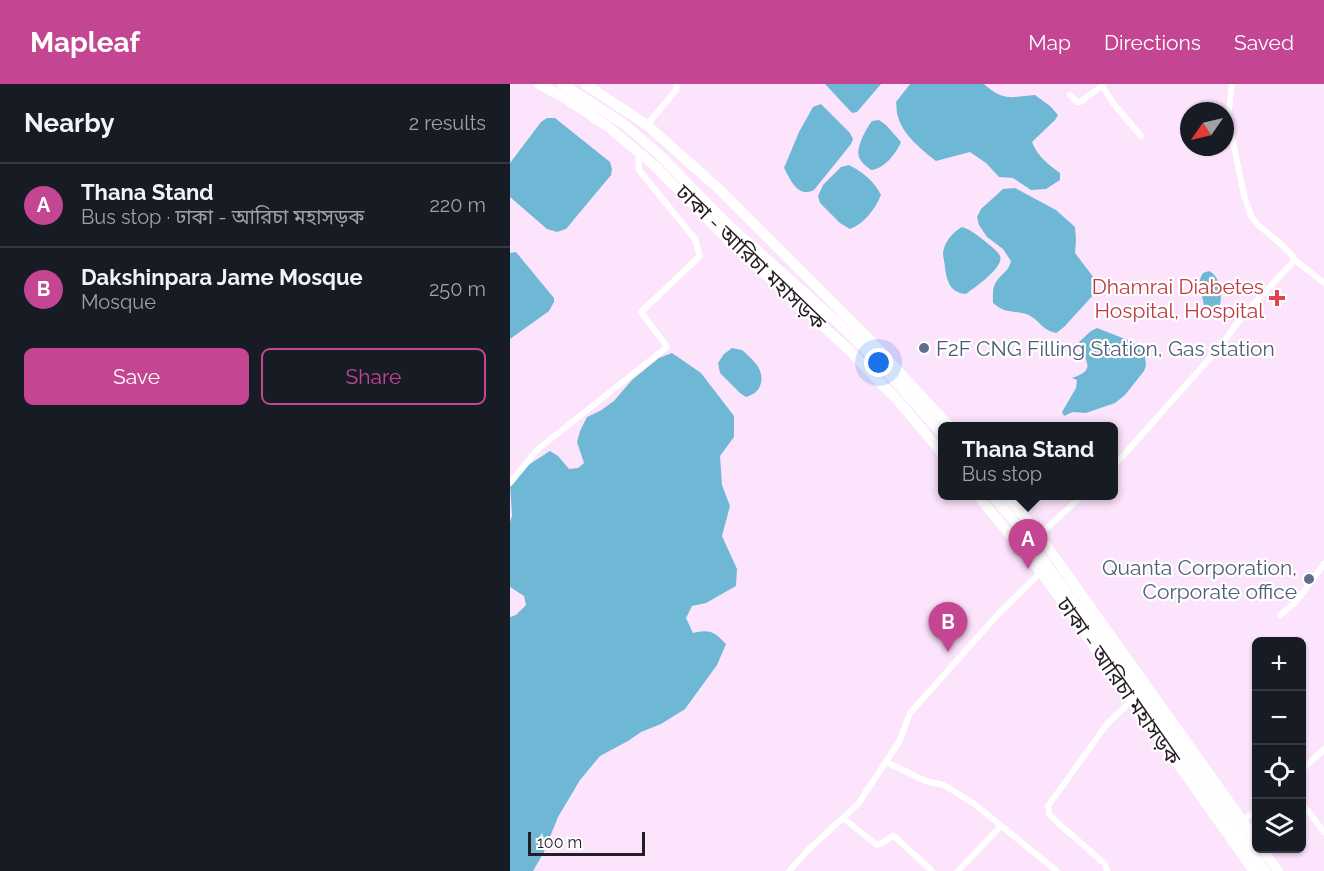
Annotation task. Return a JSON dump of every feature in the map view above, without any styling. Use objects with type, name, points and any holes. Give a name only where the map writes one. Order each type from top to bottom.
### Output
[{"type":"highway","name":"ঢাকা - আরিচা মহাসড়ক","points":[[539,84],[599,120],[638,150],[738,242],[847,348],[900,403],[938,448]]},
{"type":"highway","points":[[562,84],[624,124],[661,156],[738,242],[837,322],[938,430]]},
{"type":"highway","points":[[585,84],[647,125],[719,189],[865,335],[945,422]]},
{"type":"highway","name":"ঢাকা - আরিচা মহাসড়ক","points":[[982,500],[1041,572],[1254,871]]},
{"type":"highway","points":[[997,500],[1149,705],[1265,871]]},
{"type":"highway","points":[[1011,500],[1039,535],[1252,833]]},
{"type":"highway","points":[[1265,853],[1278,871]]},
{"type":"street","points":[[647,125],[676,90],[677,84]]},
{"type":"street","points":[[1232,84],[1228,118],[1244,195],[1251,216],[1295,260],[1324,283]]},
{"type":"street","points":[[1070,95],[1080,102],[1101,85],[1141,136]]},
{"type":"street","points":[[510,483],[538,449],[667,347],[641,312],[700,256],[696,239],[639,170],[638,150]]},
{"type":"street","points":[[1118,460],[1219,348],[1244,314],[1295,260]]},
{"type":"street","points":[[1039,535],[1077,500]]},
{"type":"street","points":[[1280,615],[1296,602],[1324,564]]},
{"type":"street","points":[[789,871],[808,850],[858,804],[899,742],[910,713],[1000,612],[1041,572]]},
{"type":"street","points":[[1107,871],[1105,864],[1049,814],[1048,806],[1107,724],[1132,700]]},
{"type":"street","points":[[1306,766],[1324,749]]},
{"type":"street","points":[[886,762],[926,781],[944,785],[973,803],[1057,871]]},
{"type":"street","points":[[1306,808],[1324,832]]},
{"type":"street","points":[[1243,821],[1252,814]]},
{"type":"street","points":[[843,818],[877,845],[883,844],[893,836],[932,871]]},
{"type":"street","points":[[958,871],[1001,826]]},
{"type":"water","points":[[825,84],[881,84],[857,112],[852,113]]},
{"type":"water","points":[[910,84],[984,84],[1003,96],[1035,95],[1058,115],[1032,142],[1040,156],[1060,173],[1060,180],[1046,189],[1031,190],[1013,178],[999,177],[986,163],[970,152],[936,161],[919,147],[900,124],[896,102]]},
{"type":"water","points":[[821,104],[850,133],[853,139],[814,190],[804,192],[796,187],[784,168],[799,132],[813,107]]},
{"type":"water","points":[[547,118],[555,118],[610,162],[612,169],[611,175],[566,229],[557,232],[547,229],[510,197],[510,163],[541,122]]},
{"type":"water","points":[[879,120],[901,142],[889,160],[871,170],[861,160],[858,150],[872,121]]},
{"type":"water","points":[[849,165],[868,177],[881,195],[869,215],[850,229],[840,223],[820,203],[818,196],[823,185],[841,167]]},
{"type":"water","points":[[1015,188],[1056,210],[1075,227],[1075,253],[1094,278],[1096,292],[1056,333],[1046,329],[1029,315],[1005,310],[993,303],[995,284],[1011,261],[1003,249],[987,237],[977,217],[981,209],[1003,189]]},
{"type":"water","points":[[962,227],[975,233],[1000,256],[998,266],[994,271],[966,294],[950,286],[943,255],[947,241]]},
{"type":"water","points":[[516,252],[554,298],[554,302],[549,311],[510,339],[510,253]]},
{"type":"water","points":[[1209,271],[1216,278],[1221,293],[1219,309],[1211,311],[1204,307],[1200,286],[1203,273]]},
{"type":"water","points":[[1097,328],[1133,342],[1145,356],[1146,366],[1125,395],[1115,403],[1086,413],[1073,412],[1064,416],[1062,412],[1076,388],[1077,380],[1072,378],[1080,375],[1087,367],[1079,342]]},
{"type":"water","points":[[732,348],[742,350],[760,370],[761,380],[758,390],[746,397],[720,373],[718,363]]},
{"type":"water","points":[[672,353],[701,373],[734,416],[734,437],[720,456],[722,485],[730,506],[722,536],[737,569],[736,586],[706,603],[692,606],[686,618],[693,633],[712,632],[726,644],[717,665],[685,709],[600,756],[580,780],[558,817],[544,852],[533,871],[510,871],[510,617],[516,615],[526,605],[524,596],[510,587],[510,522],[512,516],[510,482],[519,471],[550,451],[558,456],[569,469],[578,468],[584,463],[577,442],[587,417],[614,401],[632,380],[659,358]]},
{"type":"place","name":"Dhamrai Diabetes Hospital, Hospital","points":[[1277,298]]},
{"type":"place","name":"F2F CNG Filling Station, Gas station","points":[[924,348]]},
{"type":"place","name":"Thana Stand","points":[[1028,569]]},
{"type":"place","name":"Quanta Corporation, Corporate office","points":[[1309,579]]},
{"type":"place","name":"Dakshinpara Jame Mosque","points":[[948,652]]}]
